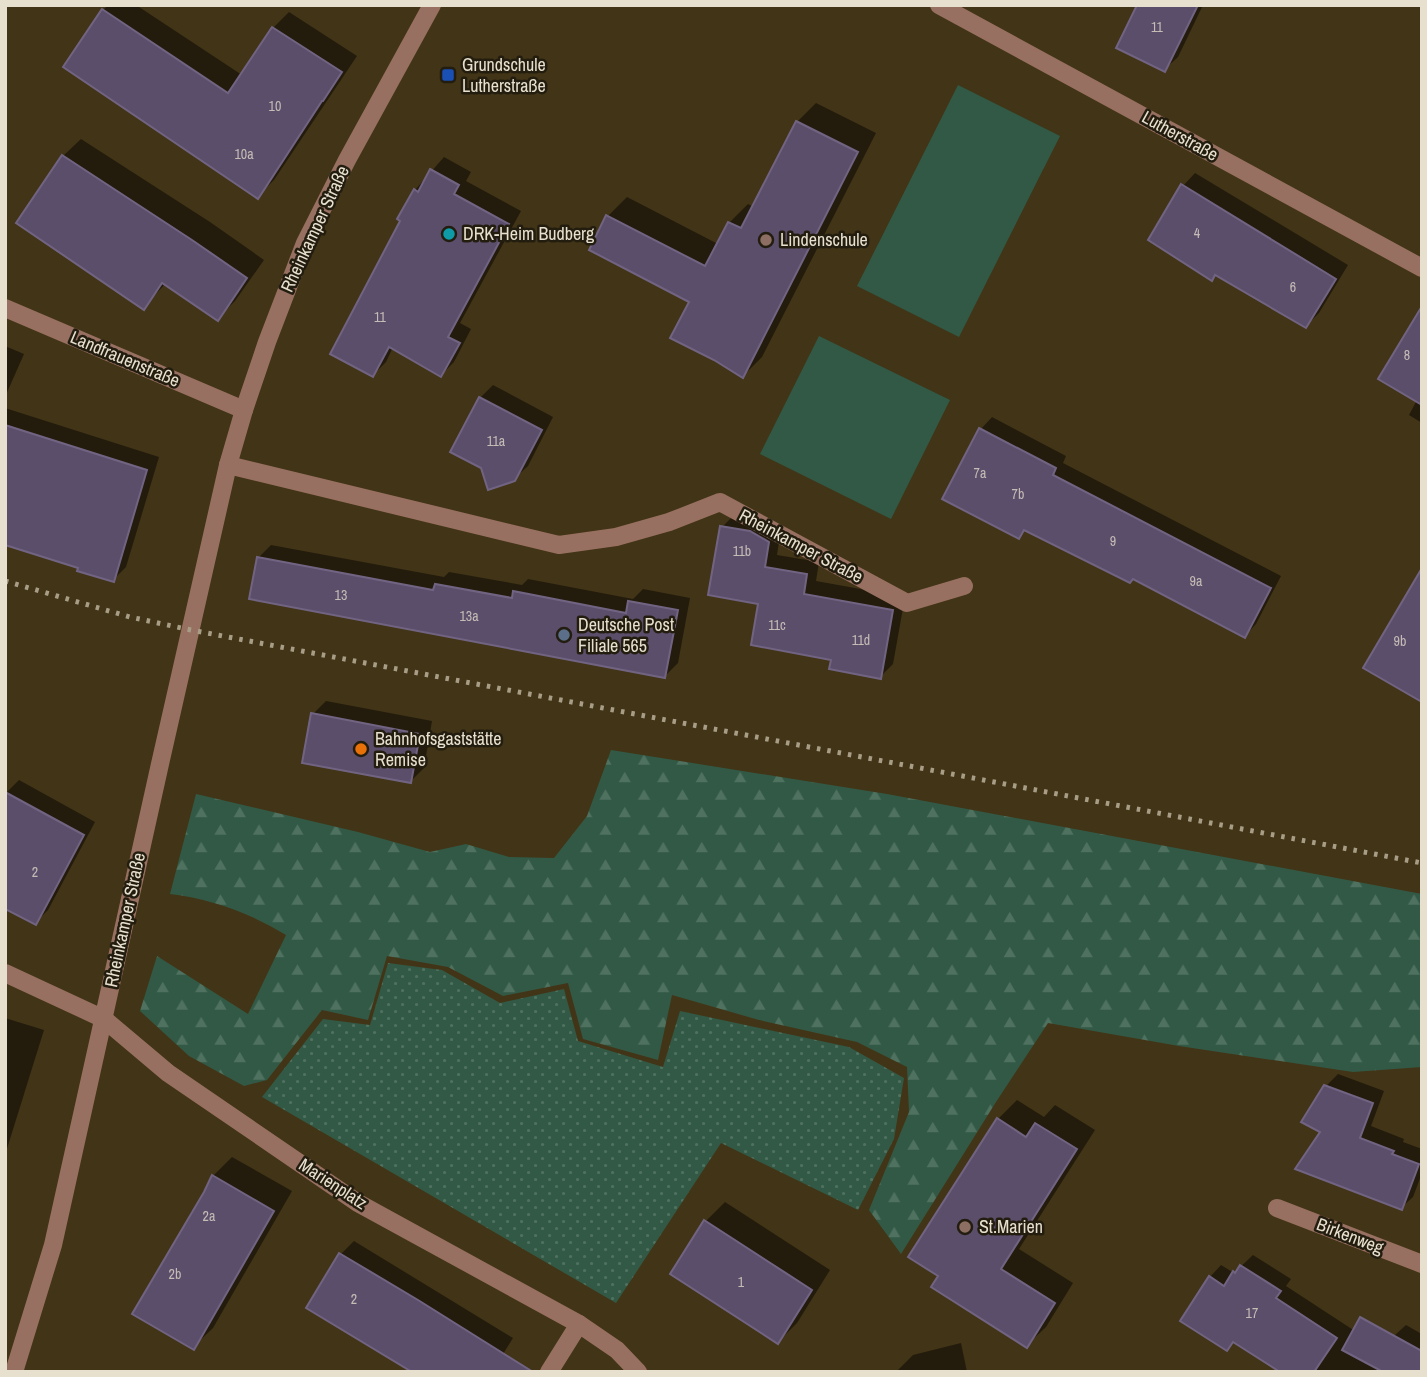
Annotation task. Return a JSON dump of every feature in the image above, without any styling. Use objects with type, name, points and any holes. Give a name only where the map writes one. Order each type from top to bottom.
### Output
[{"type":"street","name":"Rheinkamper Straße","points":[[14,1372],[53,1245],[228,465],[244,410],[305,243],[336,180],[432,5]]},
{"type":"street","name":"Lutherstraße","points":[[939,5],[1422,268]]},
{"type":"street","name":"Landfrauenstraße","points":[[5,309],[244,410]]},
{"type":"street","name":"Rheinkamper Straße","points":[[228,465],[559,545],[616,537],[656,526],[720,502],[908,603],[964,586]]},
{"type":"street","name":"Marienplatz","points":[[5,973],[104,1019],[168,1073],[358,1203],[579,1324],[617,1350],[638,1372]]},
{"type":"street","name":"Birkenweg","points":[[1277,1208],[1422,1264]]},
{"type":"street","points":[[549,1372],[579,1324]]},
{"type":"green space","points":[[958,85],[1060,136],[959,337],[857,286]]},
{"type":"green space","points":[[819,336],[950,400],[891,519],[760,454]]},
{"type":"green space","points":[[611,750],[887,794],[1422,894],[1422,1067],[1353,1072],[1048,1023],[901,1254],[869,1210],[909,1112],[907,1067],[857,1042],[759,1020],[672,995],[658,1060],[583,1039],[568,983],[503,996],[448,967],[387,956],[368,1020],[322,1010],[267,1080],[244,1086],[189,1056],[140,1011],[157,956],[248,1014],[286,935],[230,908],[170,894],[196,794],[430,852],[466,844],[509,857],[554,858],[587,816]]},
{"type":"green space","points":[[388,963],[442,970],[500,1003],[564,989],[578,1041],[663,1067],[680,1011],[849,1047],[904,1078],[894,1139],[858,1210],[721,1143],[616,1303],[262,1097],[323,1019],[370,1025]]},
{"type":"building","points":[[1137,5],[1198,5],[1165,72],[1116,48]]},
{"type":"building","points":[[102,9],[228,93],[272,27],[342,72],[258,199],[63,67]]},
{"type":"building","name":"Lindenschule","points":[[796,121],[858,152],[743,378],[670,338],[689,302],[589,250],[606,215],[705,266],[728,222],[741,228]]},
{"type":"building","points":[[62,155],[247,278],[218,321],[162,283],[144,310],[16,223]]},
{"type":"building","points":[[430,169],[459,185],[454,194],[509,224],[448,337],[460,343],[441,377],[389,347],[373,377],[330,354],[400,221],[397,219],[414,189],[418,192]]},
{"type":"building","points":[[1181,184],[1336,279],[1306,328],[1215,275],[1212,281],[1148,240]]},
{"type":"building","points":[[1422,306],[1422,405],[1378,379]]},
{"type":"building","points":[[479,397],[542,430],[515,481],[488,490],[481,468],[450,452]]},
{"type":"building","points":[[5,425],[147,470],[114,582],[5,545]]},
{"type":"building","points":[[979,428],[1056,468],[1053,475],[1271,588],[1245,638],[1133,579],[1130,583],[1024,530],[1019,539],[942,499]]},
{"type":"building","points":[[720,526],[750,531],[769,542],[765,567],[807,574],[804,594],[893,610],[881,679],[829,669],[831,660],[751,645],[758,604],[708,595]]},
{"type":"building","points":[[257,557],[433,590],[435,584],[512,598],[513,591],[626,613],[628,601],[678,610],[665,678],[249,599]]},
{"type":"building","points":[[1422,568],[1422,702],[1363,668]]},
{"type":"building","name":"Bahnhofsgaststätte Remise","points":[[311,713],[420,734],[411,783],[302,763]]},
{"type":"building","points":[[5,792],[84,835],[36,925],[5,909]]},
{"type":"building","points":[[1324,1085],[1373,1103],[1360,1138],[1419,1164],[1402,1210],[1295,1169],[1320,1132],[1301,1122]]},
{"type":"building","points":[[997,1118],[1026,1137],[1035,1123],[1077,1149],[1001,1269],[1055,1303],[1027,1348],[931,1287],[938,1276],[908,1257]]},
{"type":"building","points":[[212,1175],[274,1211],[194,1350],[132,1314]]},
{"type":"building","points":[[704,1220],[812,1290],[778,1344],[670,1274]]},
{"type":"building","points":[[339,1253],[533,1372],[412,1372],[306,1308]]},
{"type":"building","points":[[1240,1265],[1281,1291],[1276,1298],[1337,1338],[1314,1372],[1280,1372],[1233,1342],[1227,1351],[1180,1321],[1209,1276],[1224,1286]]},
{"type":"building","points":[[1360,1317],[1422,1351],[1422,1372],[1383,1372],[1342,1350]]},
{"type":"railway","points":[[5,581],[130,617],[191,630],[1422,863]]},
{"type":"place","name":"Grundschule Lutherstraße","points":[[448,75]]},
{"type":"place","name":"DRK-Heim Budberg","points":[[449,234]]},
{"type":"place","name":"Lindenschule","points":[[766,240]]},
{"type":"place","name":"Deutsche Post Filiale 565","points":[[564,635]]},
{"type":"place","name":"Bahnhofsgaststätte Remise","points":[[361,749]]},
{"type":"place","name":"St.Marien","points":[[965,1227]]}]
